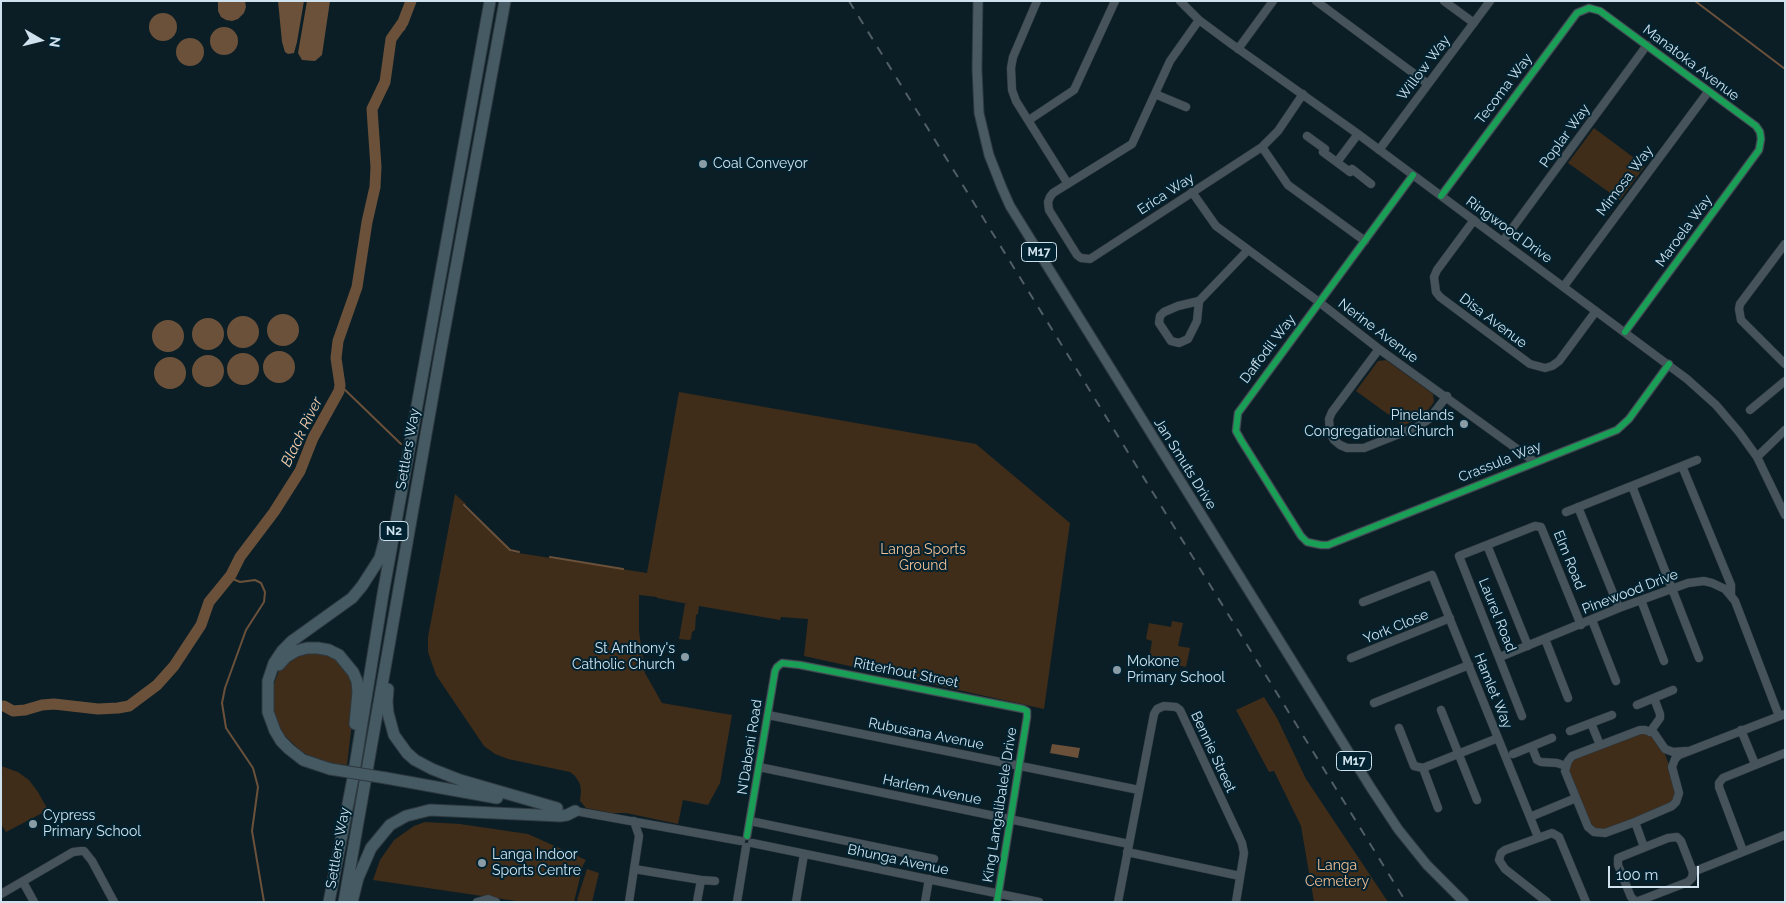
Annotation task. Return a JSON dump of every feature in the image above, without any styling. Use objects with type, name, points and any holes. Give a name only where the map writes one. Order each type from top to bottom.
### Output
[{"type":"highway","name":"Settlers Way","points":[[329,902],[353,778],[404,475],[490,1]]},
{"type":"highway","name":"Settlers Way","points":[[344,902],[505,1]]},
{"type":"highway","points":[[404,475],[380,558],[372,572],[352,598],[292,641],[274,663],[268,682],[268,712],[275,731],[296,756],[330,769],[575,811]]},
{"type":"highway","points":[[398,597],[387,702],[390,724],[400,744],[407,753],[423,765],[449,776],[556,808]]},
{"type":"highway","points":[[268,682],[286,657],[296,651],[307,648],[329,650],[339,655],[347,663],[353,672],[358,692],[354,734],[353,778]]},
{"type":"highway","points":[[352,902],[358,878],[371,848],[390,825],[406,816],[430,810],[560,816],[568,815],[575,811]]},
{"type":"main road","name":"Jan Smuts Drive","points":[[978,1],[977,69],[979,113],[989,155],[1010,206],[1222,551],[1371,788],[1398,829],[1428,865],[1464,902]]},
{"type":"street","points":[[1038,1],[1013,57],[1010,68],[1012,90],[1016,101],[1068,184],[1132,144],[1172,56],[1199,20]]},
{"type":"street","points":[[1029,120],[1074,90],[1115,1]]},
{"type":"street","name":"Ringwood Drive","points":[[1180,1],[1199,20],[1238,49],[1304,94],[1669,364],[1716,405],[1739,432],[1756,457],[1785,515]]},
{"type":"street","points":[[1238,49],[1273,1]]},
{"type":"street","points":[[1316,1],[1428,84]]},
{"type":"street","points":[[1444,1],[1474,23]]},
{"type":"street","name":"Willow Way","points":[[1379,150],[1490,1]]},
{"type":"street","name":"Manatoka Avenue","points":[[1595,8],[1756,126],[1760,132],[1761,145]]},
{"type":"street","name":"Tecoma Way","points":[[1441,196],[1577,12],[1583,9],[1595,8]]},
{"type":"street","name":"Poplar Way","points":[[1503,241],[1647,45]]},
{"type":"street","name":"Mimosa Way","points":[[1564,286],[1708,92]]},
{"type":"street","points":[[1155,94],[1186,107]]},
{"type":"street","name":"Erica Way","points":[[1068,184],[1053,193],[1048,202],[1049,210],[1077,255],[1085,260],[1090,259],[1262,147],[1278,132],[1304,94]]},
{"type":"street","points":[[1337,162],[1358,134]]},
{"type":"street","points":[[1307,136],[1325,149],[1323,152],[1350,172],[1352,169],[1371,184]]},
{"type":"street","name":"Maroela Way","points":[[1625,332],[1761,145]]},
{"type":"street","points":[[1262,147],[1288,185],[1365,241]]},
{"type":"street","name":"Daffodil Way","points":[[1313,544],[1307,542],[1301,536],[1241,440],[1236,430],[1238,412],[1242,404],[1413,175]]},
{"type":"street","name":"Nerine Avenue","points":[[1192,192],[1212,222],[1379,349],[1447,396],[1535,462]]},
{"type":"street","name":"Disa Avenue","points":[[1474,220],[1437,270],[1434,284],[1436,292],[1440,297],[1523,358],[1544,368],[1552,366],[1559,361],[1596,310]]},
{"type":"street","points":[[1199,301],[1197,320],[1188,339],[1179,343],[1171,341],[1159,323],[1160,316],[1170,309],[1199,301],[1248,250]]},
{"type":"street","points":[[1783,250],[1740,304],[1739,315],[1741,320],[1785,364]]},
{"type":"street","points":[[1379,349],[1332,412],[1329,419],[1330,433],[1340,445],[1347,448],[1364,448],[1419,426],[1429,419],[1447,396]]},
{"type":"street","name":"Crassula Way","points":[[1313,544],[1328,545],[1617,430],[1629,419],[1669,364]]},
{"type":"street","points":[[1750,410],[1785,380]]},
{"type":"street","points":[[1756,457],[1785,430]]},
{"type":"street","points":[[1566,512],[1697,460]]},
{"type":"street","points":[[1682,466],[1731,585],[1731,595]]},
{"type":"street","points":[[1632,486],[1699,658]]},
{"type":"street","points":[[1578,507],[1619,608]]},
{"type":"street","name":"Elm Road","points":[[1489,544],[1535,526],[1541,527],[1581,625]]},
{"type":"street","points":[[1489,544],[1528,646]]},
{"type":"street","name":"Laurel Road","points":[[1489,544],[1459,556],[1522,716]]},
{"type":"street","points":[[1719,586],[1722,580],[1723,568]]},
{"type":"street","name":"Hamlet Way","points":[[1363,602],[1432,575],[1538,837]]},
{"type":"street","name":"Pinewood Drive","points":[[1500,657],[1619,608],[1673,588],[1704,581],[1719,586],[1731,595],[1782,715]]},
{"type":"street","points":[[1641,600],[1664,660]]},
{"type":"street","name":"York Close","points":[[1351,658],[1450,618]]},
{"type":"street","points":[[1592,620],[1616,681]]},
{"type":"street","points":[[1545,639],[1568,698]]},
{"type":"street","name":"Ritterhout Street","points":[[780,664],[785,662],[1026,711]]},
{"type":"street","name":"N'Dabeni Road","points":[[736,902],[775,672],[780,664]]},
{"type":"street","points":[[1374,703],[1469,666]]},
{"type":"street","points":[[1637,704],[1673,690]]},
{"type":"street","points":[[1650,732],[1660,718],[1654,698]]},
{"type":"street","name":"Bennie Street","points":[[1118,902],[1155,712],[1162,706],[1176,707],[1181,713],[1242,843],[1244,853],[1236,902]]},
{"type":"street","points":[[1441,710],[1477,800]]},
{"type":"street","name":"King Langalibalele Drive","points":[[998,898],[1027,717],[1026,711]]},
{"type":"street","name":"Rubusana Avenue","points":[[768,715],[1139,790]]},
{"type":"street","points":[[1570,731],[1612,715]]},
{"type":"street","points":[[1672,767],[1675,759],[1686,752],[1782,715]]},
{"type":"street","points":[[1591,723],[1600,745]]},
{"type":"street","points":[[1399,728],[1414,766],[1422,768],[1498,738]]},
{"type":"street","points":[[1640,730],[1650,732],[1658,737],[1672,767],[1679,793],[1676,802],[1672,806],[1605,833],[1594,832],[1588,827],[1567,778],[1566,766],[1572,756],[1600,745],[1640,730]]},
{"type":"street","points":[[1741,730],[1755,764]]},
{"type":"street","points":[[1513,754],[1552,738]]},
{"type":"street","points":[[1532,747],[1537,760],[1540,762],[1557,763],[1566,766]]},
{"type":"street","points":[[1665,749],[1673,752],[1686,752]]},
{"type":"street","points":[[1743,851],[1719,783],[1723,778],[1755,764],[1785,754]]},
{"type":"street","name":"Harlem Avenue","points":[[759,767],[1010,819],[1240,876]]},
{"type":"street","points":[[1422,768],[1438,808]]},
{"type":"street","points":[[1530,817],[1576,798]]},
{"type":"street","name":"Bhunga Avenue","points":[[575,811],[746,842],[929,879],[998,898],[1039,902]]},
{"type":"street","points":[[629,902],[639,833],[634,821]]},
{"type":"street","name":"Bhunga Avenue","points":[[750,821],[934,859]]},
{"type":"street","points":[[1635,822],[1644,847]]},
{"type":"street","points":[[1547,902],[1505,869],[1499,860],[1504,850],[1552,833],[1559,837],[1586,902]]},
{"type":"street","points":[[1694,872],[1785,835]]},
{"type":"street","points":[[1672,836],[1677,837],[1681,841],[1694,872],[1692,878],[1688,882],[1636,902],[1631,897],[1617,861],[1621,856],[1644,847],[1672,836]]},
{"type":"street","points":[[1,894],[73,852],[84,851],[114,902]]},
{"type":"street","points":[[796,902],[804,854]]},
{"type":"street","points":[[634,869],[715,881]]},
{"type":"street","points":[[925,902],[929,879]]},
{"type":"street","points":[[697,902],[701,880]]},
{"type":"street","points":[[23,882],[34,902]]},
{"type":"street","points":[[478,902],[488,899],[496,902]]},
{"type":"green space","points":[[1594,128],[1645,166],[1620,200],[1568,163]]},
{"type":"green space","points":[[1386,360],[1433,394],[1434,402],[1423,417],[1402,426],[1399,423],[1405,415],[1394,408],[1389,415],[1356,391],[1378,361]]},
{"type":"green space","name":"Langa Sports Ground","points":[[679,392],[976,444],[1070,523],[1044,709],[804,656],[808,619],[781,617],[780,620],[699,606],[695,630],[692,632],[691,639],[679,639],[685,604],[688,604],[639,595],[639,631],[645,673],[662,703],[732,715],[720,783],[708,805],[683,800],[678,824],[626,813],[611,813],[586,808],[580,801],[580,784],[570,772],[508,759],[495,754],[484,746],[436,675],[428,652],[428,637],[455,494],[466,504],[463,506],[512,552],[647,573]]},
{"type":"green space","points":[[1172,621],[1183,623],[1178,646],[1190,648],[1186,667],[1149,659],[1152,641],[1146,639],[1149,623],[1171,627]]},
{"type":"green space","points":[[327,652],[349,671],[355,697],[347,765],[326,763],[312,758],[300,750],[284,735],[276,720],[273,708],[273,687],[280,668],[296,654]]},
{"type":"green space","name":"Langa Cemetery","points":[[1264,697],[1277,718],[1306,779],[1388,902],[1314,902],[1301,826],[1274,771],[1269,772],[1236,710]]},
{"type":"green space","points":[[1640,733],[1650,733],[1663,749],[1678,788],[1675,801],[1605,831],[1592,828],[1569,771],[1570,764],[1573,760]]},
{"type":"green space","points":[[1,766],[18,772],[29,780],[48,810],[6,832],[1,824]]},
{"type":"green space","name":"Langa Indoor Sports Centre","points":[[425,822],[460,824],[528,834],[586,860],[583,865],[574,902],[523,902],[373,880],[380,860],[394,840],[414,826]]},
{"type":"green space","points":[[587,869],[599,873],[592,902],[580,902],[577,900]]},
{"type":"shaded area","points":[[218,1],[245,1],[244,13],[238,19],[226,20],[221,17],[218,11]]},
{"type":"shaded area","points":[[278,1],[304,1],[294,53],[288,54],[285,52],[282,42]]},
{"type":"shaded area","points":[[307,1],[330,1],[322,55],[315,61],[302,60],[298,53]]},
{"type":"shaded area","points":[[408,1],[414,1],[405,30],[391,39],[389,34],[400,19]]},
{"type":"shaded area","points":[[163,13],[173,17],[177,27],[173,37],[163,41],[153,37],[149,27],[153,17]]},
{"type":"shaded area","points":[[224,27],[234,31],[238,41],[234,51],[224,55],[214,51],[210,41],[214,31]]},
{"type":"shaded area","points":[[190,38],[200,42],[204,52],[200,62],[190,66],[180,62],[176,52],[180,42]]},
{"type":"shaded area","points":[[283,314],[289,315],[294,319],[298,324],[298,336],[294,341],[289,345],[283,346],[277,345],[272,341],[268,336],[267,330],[268,324],[272,319],[277,315]]},
{"type":"shaded area","points":[[243,316],[249,317],[254,321],[258,326],[258,338],[254,343],[249,347],[243,348],[237,347],[232,343],[228,338],[227,332],[228,326],[232,321],[237,317]]},
{"type":"shaded area","points":[[208,318],[214,319],[219,323],[223,328],[223,340],[219,345],[214,349],[208,350],[202,349],[197,345],[193,340],[192,334],[193,328],[197,323],[202,319]]},
{"type":"shaded area","points":[[168,320],[174,321],[179,325],[183,330],[183,342],[179,347],[174,351],[168,352],[162,351],[157,347],[153,342],[152,336],[153,330],[157,325],[162,321]]},
{"type":"shaded area","points":[[279,351],[285,352],[290,356],[294,361],[294,373],[290,378],[285,382],[279,383],[273,382],[268,378],[264,373],[263,367],[264,361],[268,356],[273,352]]},
{"type":"shaded area","points":[[243,353],[249,354],[254,358],[258,363],[258,375],[254,380],[249,384],[243,385],[237,384],[232,380],[228,375],[227,369],[228,363],[232,358],[237,354]]},
{"type":"shaded area","points":[[208,355],[214,356],[219,360],[223,365],[223,377],[219,382],[214,386],[208,387],[202,386],[197,382],[193,377],[192,371],[193,365],[197,360],[202,356]]},
{"type":"shaded area","points":[[170,357],[176,358],[181,362],[185,367],[185,379],[181,384],[176,388],[170,389],[164,388],[159,384],[155,379],[154,373],[155,367],[159,362],[164,358]]},
{"type":"shaded area","points":[[1052,744],[1080,748],[1078,758],[1050,753]]},
{"type":"waterway","name":"Black River","points":[[4,706],[13,711],[54,704],[98,709],[118,708],[129,706],[157,685],[174,666],[201,625],[209,602],[231,575],[240,557],[274,512],[300,471],[313,438],[339,391],[340,385],[336,358],[338,341],[357,287],[367,222],[375,187],[376,167],[372,109],[385,82],[391,39],[403,22],[411,1]]},
{"type":"waterway","points":[[1695,1],[1785,69]]},
{"type":"waterway","points":[[340,385],[401,444]]},
{"type":"waterway","points":[[464,505],[510,550],[519,552]]},
{"type":"waterway","points":[[550,557],[623,569]]},
{"type":"waterway","points":[[231,575],[233,579],[240,582],[255,580],[261,583],[265,592],[264,602],[246,630],[225,688],[222,703],[226,728],[253,768],[258,787],[252,831],[264,902]]},
{"type":"waterway","name":"Black River","points":[[1,702],[4,706],[1,707]]},
{"type":"railway","points":[[849,1],[1406,902]]},
{"type":"cycle path","points":[[1441,196],[1577,13],[1589,8],[1600,11],[1756,126],[1760,132],[1761,139],[1759,150],[1625,332]]},
{"type":"cycle path","points":[[1413,175],[1238,413],[1236,431],[1301,536],[1307,542],[1328,545],[1617,430],[1629,419],[1669,364]]},
{"type":"cycle path","points":[[747,836],[775,671],[782,663],[1023,709],[1027,711],[1027,717],[997,902]]},
{"type":"place","name":"Coal Conveyor","points":[[703,164]]},
{"type":"place","name":"Pinelands Congregational Church","points":[[1464,424]]},
{"type":"place","name":"St Anthony's Catholic Church","points":[[685,657]]},
{"type":"place","name":"Mokone Primary School","points":[[1117,670]]},
{"type":"place","name":"Cypress Primary School","points":[[33,824]]},
{"type":"place","name":"Langa Indoor Sports Centre","points":[[482,863]]}]
